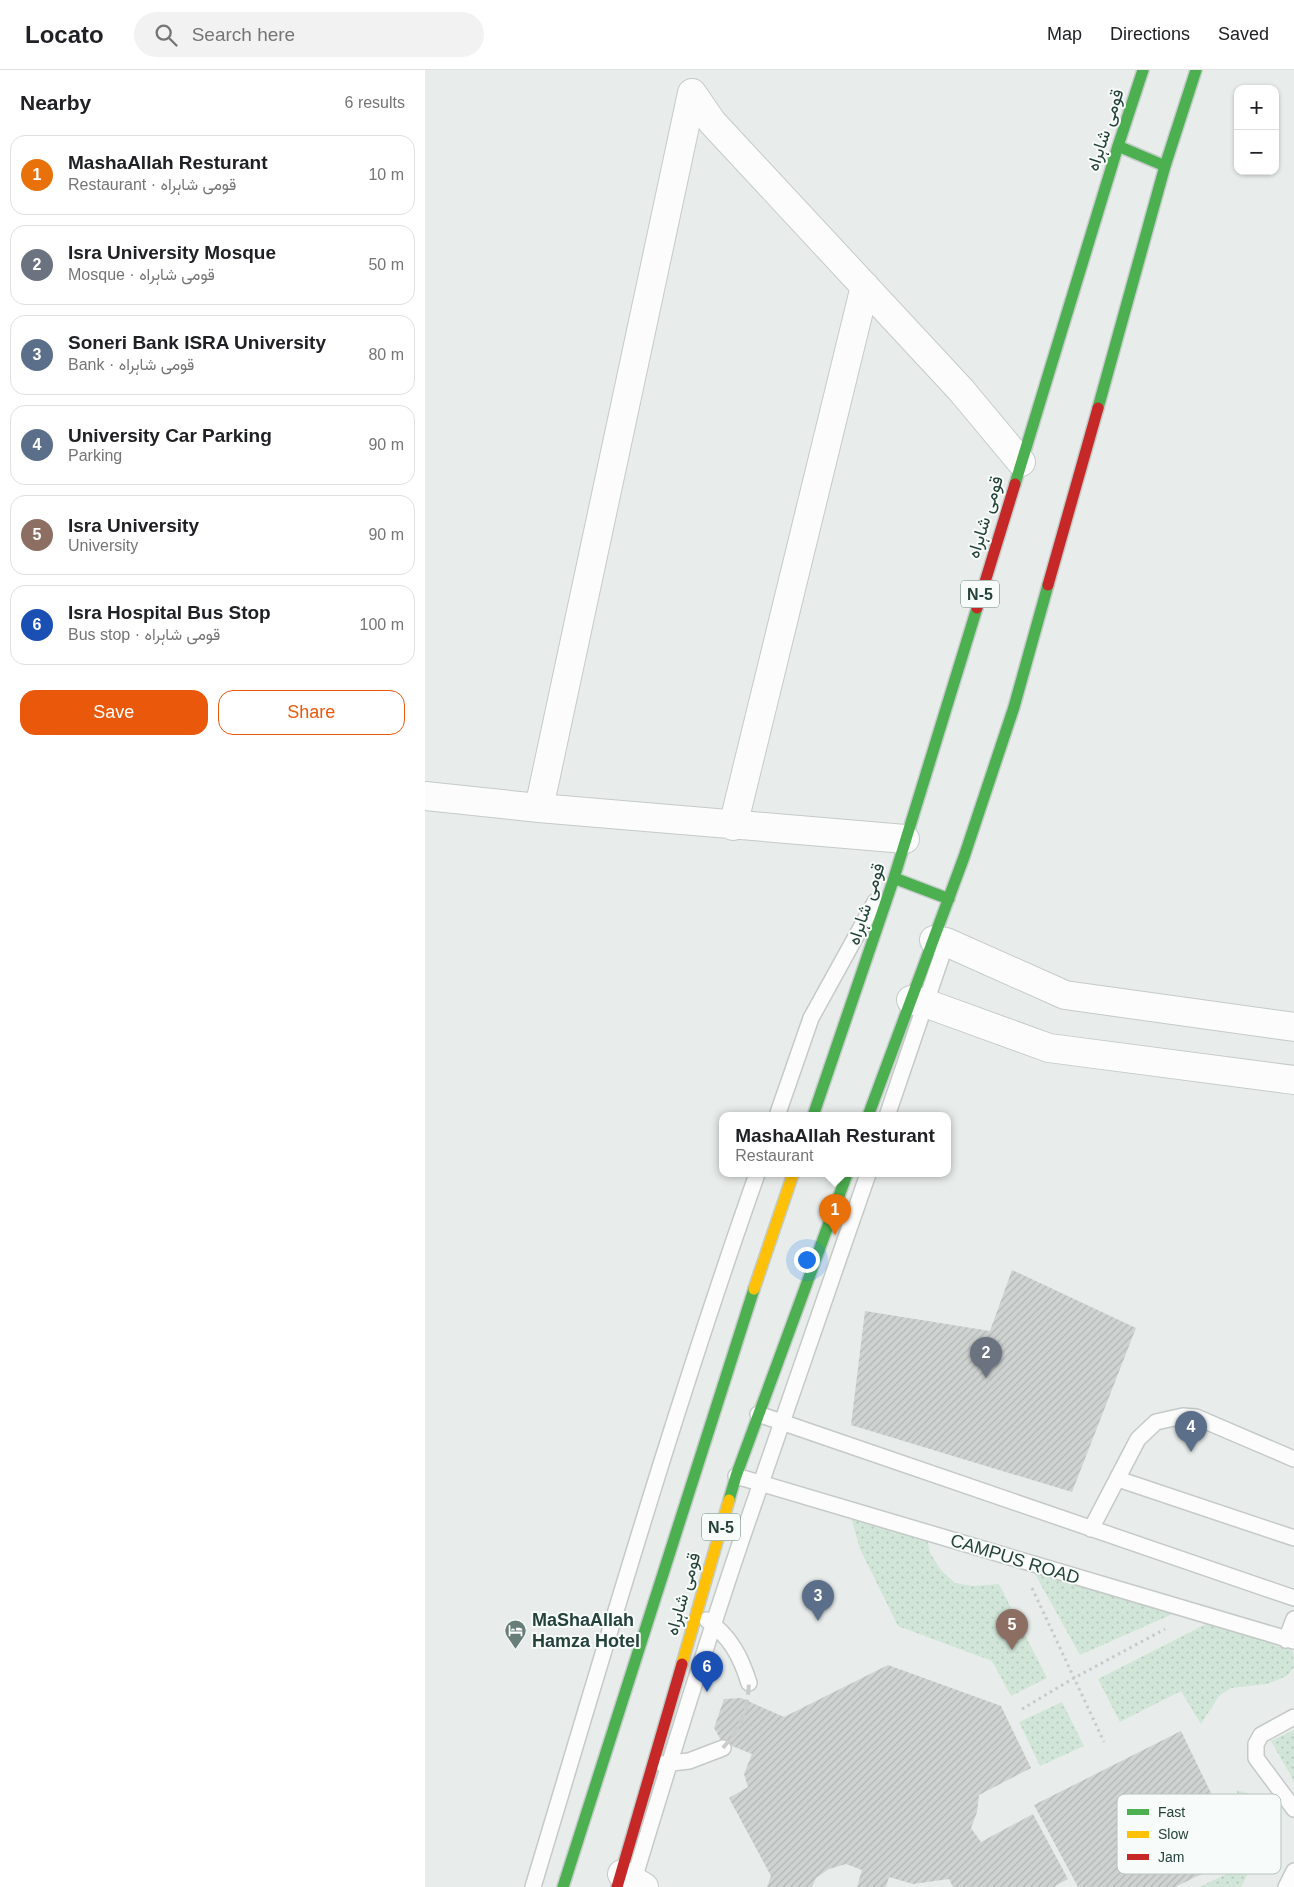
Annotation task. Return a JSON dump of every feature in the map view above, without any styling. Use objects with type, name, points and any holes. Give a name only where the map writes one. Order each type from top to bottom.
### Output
[{"type":"highway","name":"قومی شاہراہ","points":[[814,1112],[894,878],[1118,146],[1143,70]]},
{"type":"highway","points":[[940,941],[949,899],[1014,707],[1165,166],[1196,70]]},
{"type":"highway","points":[[1118,146],[1165,166]]},
{"type":"highway","points":[[894,878],[949,899]]},
{"type":"highway","points":[[870,1112],[918,1002]]},
{"type":"highway","name":"قومی شاہراہ","points":[[563,1887],[741,1327],[792,1177]]},
{"type":"highway","name":"قومی شاہراہ","points":[[630,1883],[651,1766],[736,1476],[846,1177]]},
{"type":"street","points":[[539,808],[692,93],[712,122],[961,390],[1021,462]]},
{"type":"street","points":[[733,826],[865,286]]},
{"type":"street","points":[[425,796],[733,826],[903,848]]},
{"type":"street","points":[[940,941],[1065,994],[1294,1027]]},
{"type":"street","points":[[918,1002],[1049,1048],[1294,1080]]},
{"type":"lane","points":[[778,1112],[811,1018],[903,848]]},
{"type":"lane","points":[[888,1112],[918,1002],[940,941],[956,914],[964,857]]},
{"type":"lane","points":[[533,1887],[647,1510],[726,1260],[756,1177]]},
{"type":"lane","points":[[630,1883],[714,1625],[867,1177]]},
{"type":"lane","points":[[758,1414],[1294,1598]]},
{"type":"lane","points":[[1091,1529],[1138,1439],[1156,1422],[1183,1416],[1195,1417],[1294,1459]]},
{"type":"lane","name":"CAMPUS ROAD","points":[[736,1476],[1290,1641]]},
{"type":"lane","points":[[1118,1479],[1294,1538]]},
{"type":"lane","points":[[696,1612],[728,1638],[741,1658],[749,1683]]},
{"type":"lane","points":[[1290,1641],[1294,1619]]},
{"type":"lane","points":[[1294,1717],[1261,1735],[1256,1744],[1256,1758],[1294,1809]]},
{"type":"lane","points":[[651,1766],[689,1761],[723,1748]]},
{"type":"lane","points":[[1286,1887],[1294,1871]]},
{"type":"path","points":[[1030,1584],[1104,1742]]},
{"type":"path","points":[[1021,1709],[1073,1678],[1171,1626]]},
{"type":"green space","points":[[853,1501],[925,1527],[930,1553],[941,1570],[955,1583],[973,1586],[999,1584],[1047,1678],[1011,1696],[992,1661],[898,1626],[860,1549],[850,1514]]},
{"type":"green space","points":[[1030,1565],[1184,1609],[1080,1655]]},
{"type":"green space","points":[[1210,1622],[1293,1651],[1294,1667],[1287,1676],[1267,1684],[1231,1688],[1219,1696],[1201,1724],[1181,1691],[1120,1722],[1098,1679]]},
{"type":"green space","points":[[1062,1702],[1084,1746],[1040,1766],[1019,1722]]},
{"type":"green space","points":[[1294,1730],[1294,1781],[1271,1741]]},
{"type":"green space","points":[[1236,1790],[1250,1794],[1238,1794]]},
{"type":"green space","points":[[1227,1874],[1248,1874],[1241,1887],[1199,1887]]},
{"type":"building","points":[[1012,1270],[1136,1328],[1072,1492],[851,1425],[865,1311],[990,1331]]},
{"type":"building","points":[[888,1665],[1001,1706],[1031,1768],[979,1795],[977,1812],[971,1828],[981,1842],[1033,1814],[1068,1879],[1055,1887],[953,1887],[949,1879],[913,1884],[889,1877],[886,1887],[857,1887],[862,1870],[846,1864],[829,1869],[816,1878],[812,1887],[767,1887],[771,1876],[729,1798],[748,1787],[744,1774],[752,1754],[722,1742],[714,1728],[724,1699],[741,1698],[784,1717]]},
{"type":"building","points":[[1181,1731],[1211,1794],[1117,1794],[1117,1874],[1202,1874],[1175,1887],[1078,1887],[1034,1805]]},
{"type":"railway","points":[[723,1748],[735,1732],[745,1711],[749,1683]]},
{"type":"traffic: fast","points":[[1015,484],[1143,70]]},
{"type":"traffic: fast","points":[[1098,408],[1165,166],[1196,70]]},
{"type":"traffic: fast","points":[[1118,146],[1165,166]]},
{"type":"traffic: fast","points":[[869,1112],[964,857],[1014,707],[1048,585]]},
{"type":"traffic: fast","points":[[814,1112],[894,878],[977,608]]},
{"type":"traffic: fast","points":[[894,878],[949,899]]},
{"type":"traffic: fast","points":[[729,1500],[736,1476],[846,1177]]},
{"type":"traffic: fast","points":[[563,1887],[754,1289]]},
{"type":"traffic: slow","points":[[754,1289],[792,1177]]},
{"type":"traffic: slow","points":[[682,1664],[729,1500]]},
{"type":"traffic: jam","points":[[1048,585],[1098,408]]},
{"type":"traffic: jam","points":[[977,608],[1015,484]]},
{"type":"traffic: jam","points":[[617,1887],[682,1664]]},
{"type":"place","name":"MashaAllah Resturant","points":[[835,1235]]},
{"type":"place","name":"Isra University Mosque","points":[[986,1378]]},
{"type":"place","name":"University Car Parking","points":[[1191,1452]]},
{"type":"place","name":"Soneri Bank ISRA University","points":[[818,1621]]},
{"type":"place","name":"MaShaAllah Hamza Hotel","points":[[516,1649]]},
{"type":"place","name":"Isra University","points":[[1012,1650]]},
{"type":"place","name":"Isra Hospital Bus Stop","points":[[707,1692]]}]
